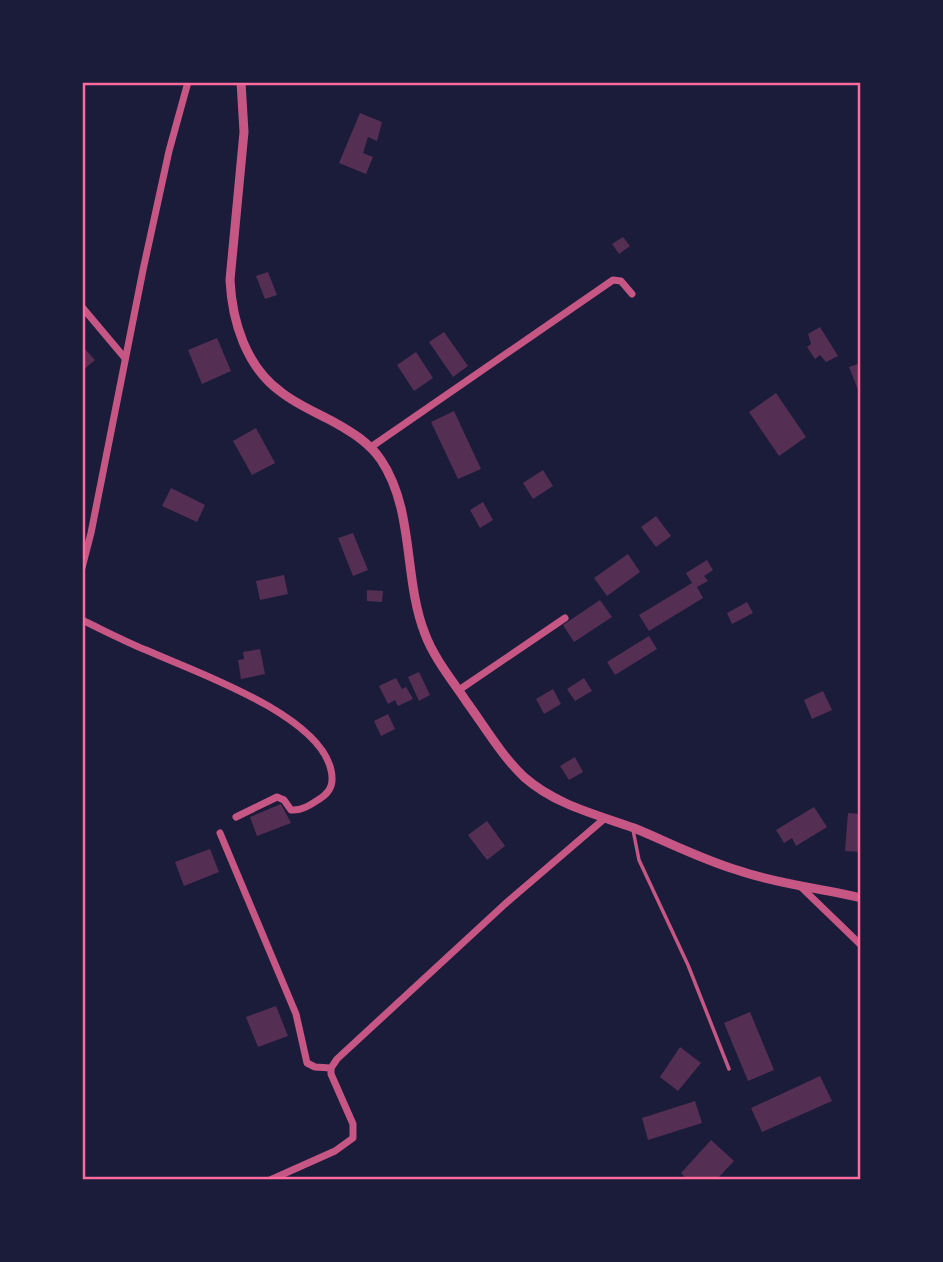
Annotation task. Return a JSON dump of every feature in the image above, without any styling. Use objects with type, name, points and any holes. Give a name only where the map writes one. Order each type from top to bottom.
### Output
[{"type":"street","points":[[82,568],[124,357],[169,151],[188,82]]},
{"type":"street","points":[[241,82],[244,132],[230,269],[231,301],[236,324],[251,358],[272,385],[288,397],[351,432],[371,447],[388,472],[398,497],[422,626],[431,647],[498,747],[524,777],[559,800],[604,819],[633,828],[738,871],[861,898]]},
{"type":"street","points":[[371,447],[613,280],[621,281],[632,294]]},
{"type":"street","points":[[82,307],[124,357]]},
{"type":"street","points":[[459,690],[565,618]]},
{"type":"street","points":[[82,620],[257,700],[291,721],[319,747],[332,775],[332,785],[324,795],[298,810],[291,810],[284,800],[277,797],[236,817]]},
{"type":"street","points":[[331,1068],[341,1055],[505,904],[604,819]]},
{"type":"street","points":[[220,833],[296,1014],[307,1063],[315,1068],[331,1068]]},
{"type":"street","points":[[800,885],[861,945]]},
{"type":"street","points":[[270,1180],[335,1151],[353,1138],[353,1124],[331,1068]]},
{"type":"lane","points":[[633,828],[639,860],[688,965],[729,1069]]},
{"type":"building","points":[[360,113],[382,122],[377,141],[368,137],[363,153],[373,157],[366,174],[339,163]]},
{"type":"building","points":[[623,237],[630,246],[619,254],[612,244]]},
{"type":"building","points":[[268,272],[277,295],[265,299],[256,276]]},
{"type":"building","points":[[820,327],[838,356],[826,362],[820,355],[815,359],[807,347],[811,344],[808,334]]},
{"type":"building","points":[[444,332],[468,366],[453,377],[429,342]]},
{"type":"building","points":[[217,338],[231,371],[202,384],[188,350]]},
{"type":"building","points":[[82,346],[95,360],[82,371]]},
{"type":"building","points":[[416,352],[433,378],[414,391],[397,365]]},
{"type":"building","points":[[861,363],[861,397],[849,367]]},
{"type":"building","points":[[776,393],[806,437],[779,456],[749,412]]},
{"type":"building","points":[[454,411],[481,469],[458,479],[431,422]]},
{"type":"building","points":[[256,428],[275,463],[252,475],[233,441]]},
{"type":"building","points":[[543,470],[553,486],[533,499],[523,483]]},
{"type":"building","points":[[171,488],[205,505],[197,522],[162,506]]},
{"type":"building","points":[[483,502],[493,520],[480,528],[470,510]]},
{"type":"building","points":[[656,516],[671,536],[656,547],[641,527]]},
{"type":"building","points":[[353,533],[368,570],[353,576],[338,538]]},
{"type":"building","points":[[628,554],[640,572],[607,596],[594,578]]},
{"type":"building","points":[[707,560],[713,570],[704,576],[708,581],[697,587],[703,598],[649,631],[639,615],[692,583],[686,573]]},
{"type":"building","points":[[284,575],[288,594],[260,600],[256,581]]},
{"type":"building","points":[[367,590],[383,591],[382,602],[367,601]]},
{"type":"building","points":[[600,600],[612,617],[574,642],[563,625]]},
{"type":"building","points":[[747,602],[753,613],[732,624],[727,613]]},
{"type":"building","points":[[649,636],[657,649],[615,675],[607,662]]},
{"type":"building","points":[[260,649],[265,674],[241,679],[238,660],[244,659],[243,652]]},
{"type":"building","points":[[419,672],[430,695],[419,701],[408,677]]},
{"type":"building","points":[[396,678],[402,689],[406,687],[413,699],[398,706],[395,700],[388,704],[379,686]]},
{"type":"building","points":[[584,678],[592,691],[575,701],[567,689]]},
{"type":"building","points":[[553,689],[561,704],[544,714],[536,699]]},
{"type":"building","points":[[823,691],[832,710],[812,719],[804,700]]},
{"type":"building","points":[[388,714],[395,729],[381,736],[374,721]]},
{"type":"building","points":[[575,757],[583,772],[569,780],[560,766]]},
{"type":"building","points":[[281,804],[291,823],[257,836],[250,817]]},
{"type":"building","points":[[814,807],[827,827],[796,846],[792,838],[784,843],[776,830]]},
{"type":"building","points":[[848,813],[861,814],[861,852],[845,851]]},
{"type":"building","points":[[487,821],[505,846],[487,860],[468,835]]},
{"type":"building","points":[[210,849],[219,872],[184,886],[175,862]]},
{"type":"building","points":[[276,1006],[288,1036],[258,1047],[246,1017]]},
{"type":"building","points":[[750,1012],[774,1070],[748,1081],[724,1023]]},
{"type":"building","points":[[680,1047],[701,1063],[678,1091],[660,1077]]},
{"type":"building","points":[[820,1076],[832,1101],[762,1132],[751,1108]]},
{"type":"building","points":[[695,1101],[702,1123],[648,1140],[642,1118]]},
{"type":"building","points":[[711,1140],[734,1161],[716,1180],[688,1180],[681,1173]]}]
